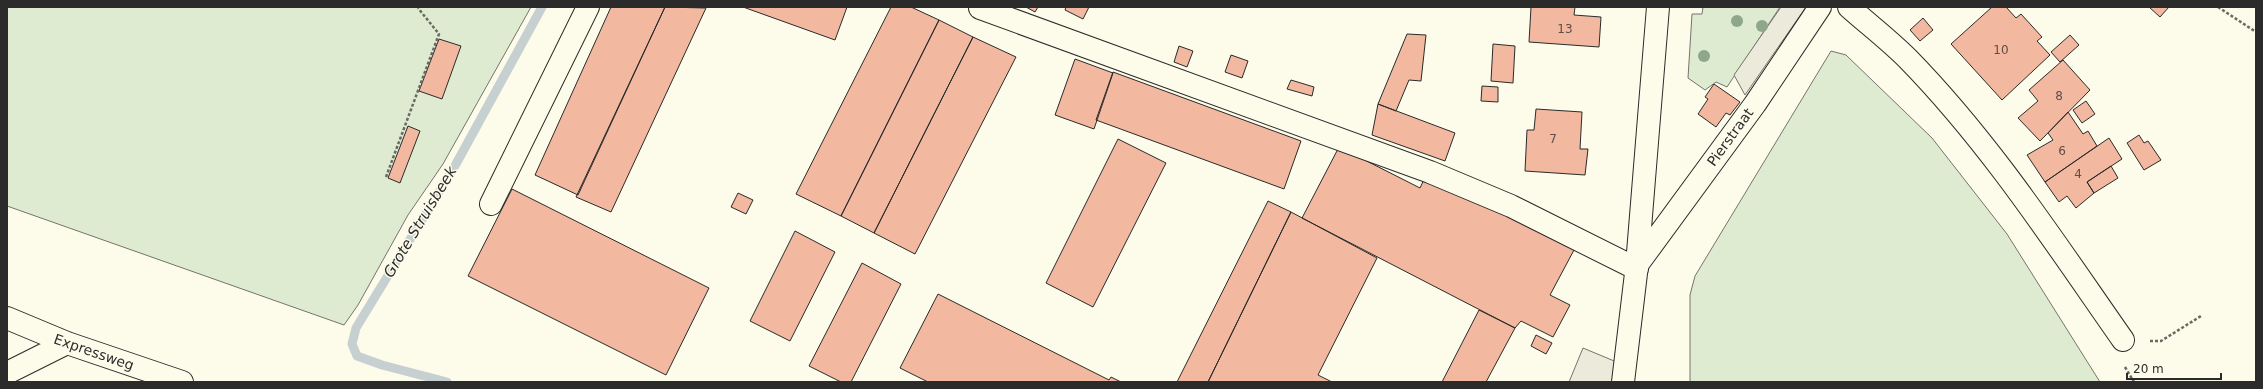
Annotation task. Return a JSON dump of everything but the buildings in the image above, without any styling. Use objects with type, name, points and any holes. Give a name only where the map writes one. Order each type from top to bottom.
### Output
[{"type":"main road","points":[[491,204],[588,7]]},
{"type":"main road","name":"Pierstraat","points":[[1623,382],[1637,267],[1658,7]]},
{"type":"main road","name":"Pierstraat","points":[[1637,267],[1755,104],[1820,7]]},
{"type":"main road","points":[[1849,7],[1907,58],[1970,128],[2025,200],[2123,340]]},
{"type":"main road","points":[[980,8],[1430,172],[1511,206],[1637,267]]},
{"type":"main road","name":"Expressweg","points":[[7,318],[67,343],[182,382]]},
{"type":"main road","points":[[7,373],[67,343]]},
{"type":"path","points":[[386,177],[439,34],[417,7]]},
{"type":"path","points":[[2218,7],[2256,32]]},
{"type":"path","points":[[2123,340],[2161,341],[2201,316]]},
{"type":"green space","points":[[7,7],[531,7],[443,164],[408,215],[358,305],[344,325],[7,206]]},
{"type":"green space","points":[[1703,7],[1780,7],[1727,87],[1716,82],[1705,90],[1688,78],[1692,14],[1702,14]]},
{"type":"green space","points":[[1831,51],[1846,55],[1932,138],[2007,234],[2100,382],[1690,382],[1690,295],[1695,276]]},
{"type":"shaded area","points":[[1781,7],[1806,7],[1745,95],[1734,75]]},
{"type":"shaded area","points":[[1583,348],[1619,363],[1617,382],[1569,382]]},
{"type":"waterway","name":"Grote Struisbeek","points":[[447,382],[382,365],[357,356],[352,344],[356,328],[456,164],[542,7]]}]
